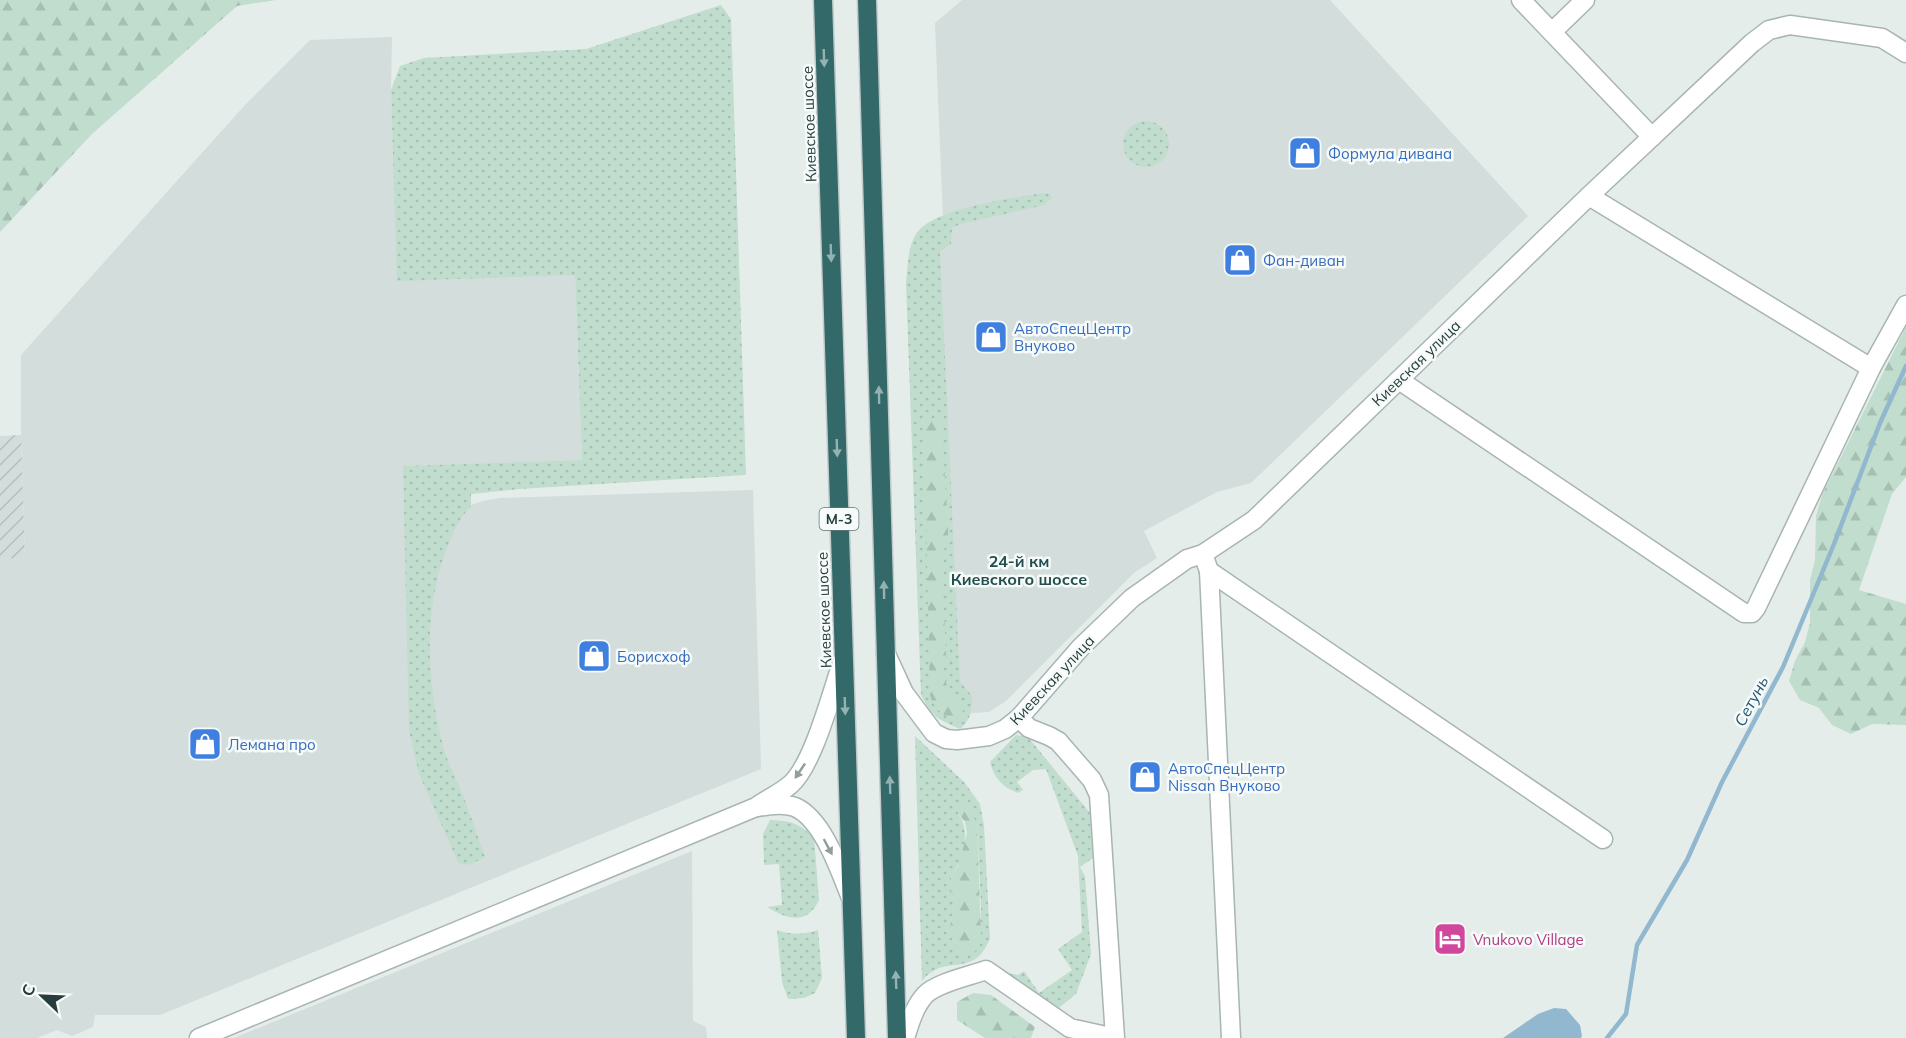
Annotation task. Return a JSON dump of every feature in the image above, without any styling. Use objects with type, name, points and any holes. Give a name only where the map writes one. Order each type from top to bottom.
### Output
[{"type":"highway","name":"Киевское шоссе","points":[[823,0],[856,1038]]},
{"type":"highway","points":[[867,0],[897,1038]]},
{"type":"street","points":[[1521,0],[1652,137]]},
{"type":"street","points":[[1552,32],[1585,0]]},
{"type":"street","name":"Киевская улица","points":[[886,654],[904,693],[933,734],[957,740],[989,736],[1005,729],[1019,718],[1081,647],[1132,598],[1187,560],[1206,562],[1254,520],[1589,196],[1769,30],[1790,25],[1882,38],[1906,53]]},
{"type":"street","points":[[1589,196],[1871,368]]},
{"type":"street","points":[[1399,380],[1744,613],[1752,613],[1871,368],[1906,305]]},
{"type":"street","points":[[1206,562],[1603,839]]},
{"type":"street","points":[[1206,562],[1231,1038]]},
{"type":"street","points":[[199,1038],[756,807],[790,784],[804,765],[844,658]]},
{"type":"street","points":[[905,1038],[915,1010],[932,989],[986,970],[1070,1028],[1114,1038],[1099,795],[1092,780],[1058,741],[1029,728],[1019,718]]},
{"type":"street","points":[[756,807],[787,805],[795,807],[809,817],[827,844],[852,900]]},
{"type":"shaded area","points":[[962,0],[1330,0],[1528,216],[1251,483],[1217,492],[1144,531],[1157,558],[1135,572],[1006,701],[989,712],[959,714],[938,251],[944,246],[935,23]]},
{"type":"shaded area","points":[[392,37],[391,90],[394,161],[417,280],[575,274],[582,460],[418,466],[471,505],[500,498],[753,490],[761,769],[160,1015],[95,1015],[93,1027],[72,1036],[57,1030],[37,1038],[0,1038],[0,559],[25,558],[21,355],[244,106],[310,40]]},
{"type":"shaded area","points":[[21,435],[25,558],[0,559],[0,436]]},
{"type":"shaded area","points":[[692,851],[693,1021],[706,1027],[707,1038],[234,1038]]},
{"type":"green space","points":[[0,0],[276,0],[237,6],[92,134],[0,232]]},
{"type":"green space","points":[[721,5],[731,19],[746,475],[471,494],[471,506],[462,517],[445,553],[433,600],[430,625],[433,698],[443,746],[485,857],[472,864],[461,864],[458,862],[419,774],[409,730],[403,466],[582,460],[575,275],[397,281],[391,90],[400,66],[424,58],[586,49]]},
{"type":"green space","points":[[1146,121],[1162,128],[1169,144],[1162,160],[1146,167],[1130,160],[1123,144],[1130,128]]},
{"type":"green space","points":[[1043,193],[1050,194],[1052,198],[1044,205],[960,224],[952,228],[951,244],[940,251],[960,682],[972,696],[970,714],[967,722],[960,729],[936,716],[921,694],[906,284],[908,258],[916,234],[925,225],[939,217],[994,201]]},
{"type":"green space","points":[[1906,327],[1906,477],[1892,494],[1859,590],[1906,604],[1906,725],[1872,724],[1851,734],[1832,725],[1819,708],[1800,700],[1789,681],[1810,623],[1810,580],[1815,560],[1816,516],[1822,495]]},
{"type":"green space","points":[[926,419],[935,419],[942,423],[948,531],[948,539],[942,556],[946,656],[943,674],[954,698],[963,702],[960,718],[952,720],[938,710],[930,695],[924,430]]},
{"type":"green space","points":[[1016,735],[1028,737],[1090,813],[1093,858],[1080,867],[1085,876],[1091,954],[1076,994],[1050,1015],[1007,973],[1018,975],[1024,971],[1039,993],[1072,970],[1058,949],[1082,932],[1078,856],[1046,769],[1033,770],[1017,782],[1023,790],[1018,793],[1003,785],[994,773],[990,762]]},
{"type":"green space","points":[[915,736],[964,782],[980,804],[984,826],[990,939],[977,958],[963,964],[942,967],[922,981]],"holes":[[[958,813],[977,823],[981,908],[980,945],[957,946],[951,931],[954,904],[952,875],[960,861],[965,844],[964,828]]]},
{"type":"green space","points":[[965,802],[977,823],[981,934],[980,945],[973,954],[959,956],[957,946],[949,933],[954,904],[949,885],[958,867],[967,834],[965,822],[958,813],[957,804]]},
{"type":"green space","points":[[770,820],[794,824],[814,837],[819,900],[809,914],[803,917],[789,917],[767,907],[782,905],[779,864],[764,865],[763,834]]},
{"type":"green space","points":[[777,930],[797,934],[818,930],[822,978],[815,993],[804,998],[788,999],[782,982]]},
{"type":"green space","points":[[973,993],[991,995],[1035,1027],[1031,1038],[985,1038],[957,1020],[957,1002]]},
{"type":"water","points":[[1554,1008],[1566,1009],[1580,1025],[1581,1038],[1503,1038],[1538,1014]]},
{"type":"waterway","name":"Сетунь","points":[[1607,1038],[1626,1014],[1637,945],[1687,860],[1722,782],[1783,667],[1834,544],[1880,423],[1906,366]]},
{"type":"place","name":"Формула дивана","points":[[1305,153]]},
{"type":"place","name":"Фан-диван","points":[[1240,260]]},
{"type":"place","name":"АвтоСпецЦентр Внуково","points":[[991,337]]},
{"type":"place","name":"Борисхоф","points":[[594,656]]},
{"type":"place","name":"Лемана про","points":[[205,744]]},
{"type":"place","name":"АвтоСпецЦентр Nissan Внуково","points":[[1145,777]]},
{"type":"place","name":"Vnukovo Village","points":[[1450,939]]},
{"type":"district","name":"24-й км Киевского шоссе","points":[[1019,570]]}]
